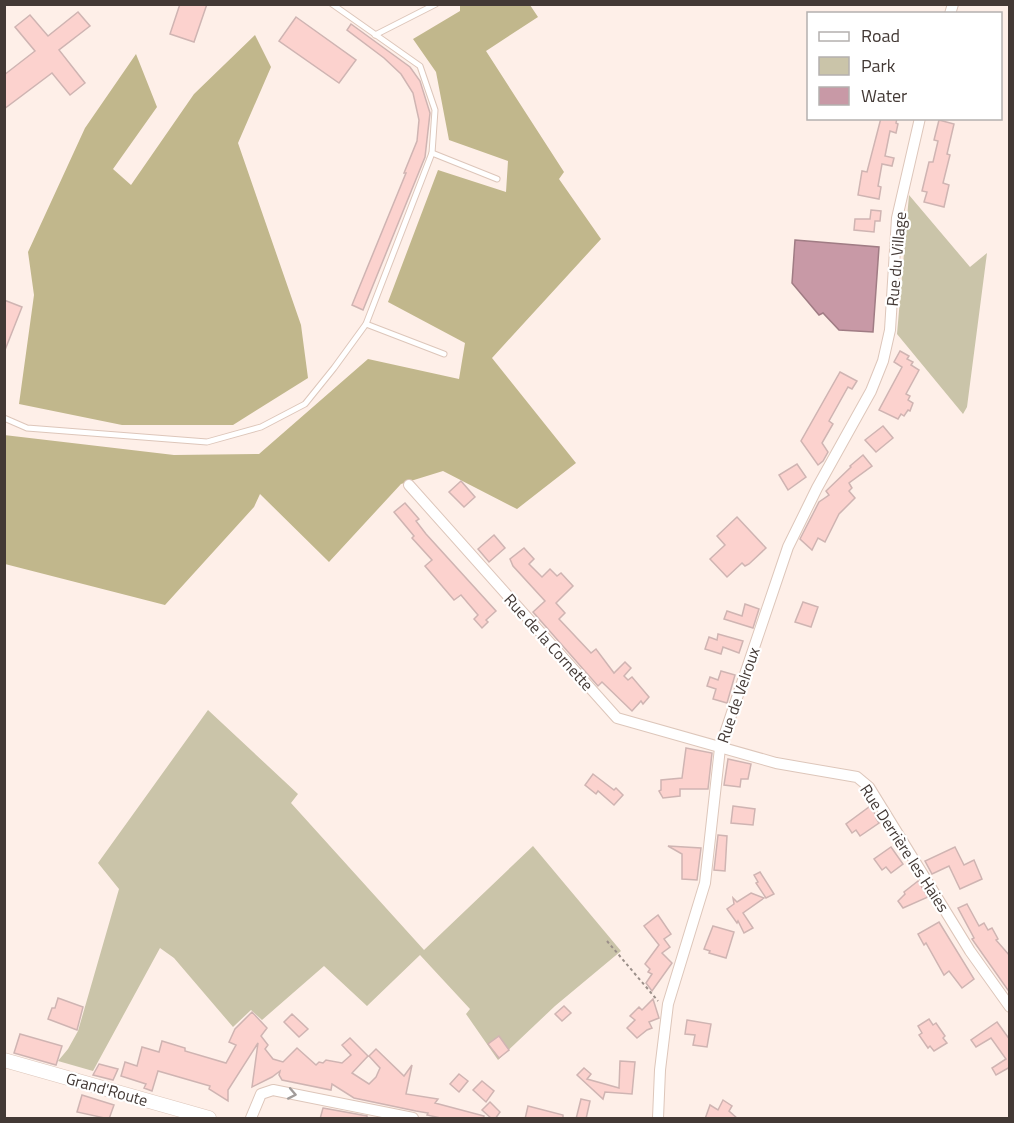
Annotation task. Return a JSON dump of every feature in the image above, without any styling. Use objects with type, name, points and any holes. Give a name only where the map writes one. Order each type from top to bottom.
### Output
[{"type":"main road","name":"Grand'Route","points":[[4,1060],[209,1119]]},
{"type":"street","name":"Rue du Village","points":[[890,330],[897,218],[920,120]]},
{"type":"street","name":"Rue de Velroux","points":[[658,1119],[660,1070],[667,1012],[705,883],[720,748],[788,547],[817,488],[871,391],[883,361],[890,330]]},
{"type":"street","name":"Rue de la Cornette","points":[[409,485],[617,718],[720,748]]},
{"type":"street","name":"Rue Derrière les Haies","points":[[720,748],[776,763],[857,777],[869,787],[970,951],[1010,1007]]},
{"type":"street","points":[[251,1119],[261,1094],[273,1090],[413,1119]]},
{"type":"lane","points":[[4,418],[27,428],[207,442],[261,427],[305,404],[334,368],[366,324],[432,153],[435,110],[420,66],[332,4]]},
{"type":"lane","points":[[375,34],[436,4]]},
{"type":"lane","points":[[432,153],[497,179]]},
{"type":"lane","points":[[366,324],[444,354]]},
{"type":"path","points":[[607,941],[667,1012]]},
{"type":"green space","points":[[909,195],[970,267],[987,253],[967,407],[963,414],[897,334]]},
{"type":"green space","points":[[208,710],[298,794],[291,803],[424,950],[533,846],[621,951],[555,1006],[498,1060],[466,1014],[470,1009],[420,955],[367,1006],[324,966],[262,1020],[251,1010],[233,1027],[174,958],[160,948],[93,1071],[58,1061],[78,1031],[119,889],[98,863]]},
{"type":"shaded area","points":[[460,5],[530,5],[538,17],[486,51],[564,172],[559,179],[601,239],[492,358],[576,463],[517,509],[443,471],[401,484],[329,562],[260,494],[254,507],[165,605],[5,564],[4,435],[174,455],[259,454],[368,359],[459,379],[465,343],[388,302],[438,170],[506,192],[508,161],[449,140],[436,72],[413,39],[460,11]]},
{"type":"shaded area","points":[[255,35],[271,67],[238,143],[301,325],[308,378],[233,425],[122,425],[19,404],[34,295],[28,252],[85,128],[136,54],[157,107],[113,169],[131,185],[194,94]]},
{"type":"water","points":[[795,240],[879,247],[873,332],[839,330],[823,313],[819,315],[792,283]]},
{"type":"building","points":[[180,4],[207,4],[194,42],[170,34]]},
{"type":"building","points":[[78,12],[90,26],[59,50],[85,83],[70,95],[52,73],[4,109],[4,75],[35,51],[15,27],[30,15],[48,36]]},
{"type":"building","points":[[296,17],[356,60],[339,83],[279,41]]},
{"type":"building","points":[[351,24],[410,67],[420,81],[430,113],[425,157],[363,310],[352,305],[406,173],[404,173],[417,141],[419,120],[413,93],[401,74],[347,30]]},
{"type":"building","points":[[880,120],[897,120],[896,133],[890,131],[885,156],[894,158],[892,166],[882,164],[878,186],[881,187],[879,199],[858,195],[862,171],[867,172]]},
{"type":"building","points":[[939,120],[954,124],[943,183],[949,185],[944,207],[924,202],[927,192],[922,191],[929,162],[933,162],[938,141],[934,140]]},
{"type":"building","points":[[871,210],[881,211],[880,221],[875,221],[874,232],[854,230],[855,219],[870,219]]},
{"type":"building","points":[[4,300],[22,307],[5,350],[4,350]]},
{"type":"building","points":[[900,351],[909,356],[907,359],[913,362],[911,365],[919,370],[906,394],[910,396],[908,400],[913,403],[910,411],[908,410],[904,416],[901,414],[898,419],[879,410],[902,367],[894,362]]},
{"type":"building","points":[[840,372],[857,381],[852,389],[848,387],[829,421],[833,424],[822,443],[828,452],[818,465],[801,441]]},
{"type":"building","points":[[883,426],[893,438],[876,452],[865,440]]},
{"type":"building","points":[[863,455],[872,466],[849,483],[852,488],[849,491],[855,498],[839,514],[825,542],[818,538],[812,550],[800,539],[819,502],[829,495],[826,491]]},
{"type":"building","points":[[797,464],[806,477],[788,490],[779,475]]},
{"type":"building","points":[[461,481],[475,497],[464,507],[449,492]]},
{"type":"building","points":[[405,503],[419,519],[416,521],[426,534],[496,611],[486,620],[488,622],[482,628],[474,619],[478,615],[461,595],[454,600],[425,566],[432,560],[412,538],[414,536],[394,512]]},
{"type":"building","points":[[737,517],[766,548],[749,564],[745,566],[742,563],[727,577],[710,559],[725,545],[717,536]]},
{"type":"building","points":[[494,535],[505,548],[489,562],[478,549]]},
{"type":"building","points":[[524,548],[534,559],[529,564],[542,577],[550,569],[557,576],[561,573],[573,586],[556,603],[565,613],[559,619],[591,653],[596,649],[614,673],[625,662],[631,668],[624,676],[628,680],[632,677],[649,697],[643,704],[641,701],[632,711],[602,682],[598,686],[533,612],[545,601],[513,566],[510,559]]},
{"type":"building","points":[[803,602],[818,607],[811,627],[795,622]]},
{"type":"building","points":[[745,604],[759,609],[753,628],[724,619],[727,611],[742,616]]},
{"type":"building","points":[[718,634],[743,641],[739,653],[723,647],[721,654],[705,649],[709,637],[717,640]]},
{"type":"building","points":[[721,671],[735,675],[727,703],[713,699],[716,689],[707,686],[710,677],[718,680]]},
{"type":"building","points":[[686,748],[712,753],[708,789],[680,789],[680,796],[663,798],[659,791],[661,780],[682,778]]},
{"type":"building","points":[[728,759],[751,764],[748,779],[741,779],[740,787],[724,785]]},
{"type":"building","points":[[593,774],[623,795],[614,805],[598,791],[596,794],[585,785]]},
{"type":"building","points":[[733,806],[755,809],[753,825],[731,823]]},
{"type":"building","points":[[869,807],[878,817],[876,818],[879,823],[860,836],[856,830],[852,833],[846,824]]},
{"type":"building","points":[[718,835],[727,836],[725,871],[714,870]]},
{"type":"building","points":[[668,846],[701,848],[697,880],[682,879],[682,854]]},
{"type":"building","points":[[891,847],[903,864],[891,873],[886,867],[882,870],[874,859]]},
{"type":"building","points":[[955,847],[964,865],[974,860],[982,879],[960,889],[949,866],[932,874],[925,861]]},
{"type":"building","points":[[760,872],[774,894],[766,898],[756,883],[758,882],[754,875]]},
{"type":"building","points":[[918,881],[928,897],[903,908],[898,901],[905,894],[904,892]]},
{"type":"building","points":[[751,893],[764,898],[743,913],[753,928],[744,933],[738,921],[737,923],[727,909],[734,904],[733,898],[737,902]]},
{"type":"building","points":[[967,904],[979,926],[984,923],[988,930],[992,928],[998,939],[996,940],[1010,956],[1010,993],[972,939],[974,938],[958,908]]},
{"type":"building","points":[[658,915],[671,934],[664,939],[670,947],[662,953],[672,963],[652,991],[646,983],[652,974],[648,972],[650,969],[645,964],[659,945],[644,926]]},
{"type":"building","points":[[939,922],[974,979],[962,988],[949,971],[944,975],[926,943],[924,945],[918,934]]},
{"type":"building","points":[[713,926],[734,932],[726,958],[709,953],[710,951],[704,949]]},
{"type":"building","points":[[58,998],[83,1007],[77,1030],[48,1019]]},
{"type":"building","points":[[653,999],[659,1018],[649,1022],[652,1028],[637,1038],[627,1028],[635,1020],[630,1016],[639,1007],[642,1010]]},
{"type":"building","points":[[564,1006],[571,1013],[562,1021],[555,1014]]},
{"type":"building","points":[[252,1012],[267,1028],[261,1036],[268,1045],[265,1049],[273,1059],[283,1062],[297,1048],[316,1065],[326,1060],[342,1063],[351,1055],[342,1045],[350,1038],[368,1056],[352,1073],[369,1084],[376,1077],[380,1068],[369,1056],[376,1049],[404,1076],[412,1065],[406,1094],[438,1099],[435,1103],[484,1116],[483,1119],[445,1119],[427,1115],[428,1113],[354,1098],[332,1084],[331,1090],[282,1080],[279,1075],[280,1071],[252,1087],[258,1043],[228,1090],[228,1101],[209,1089],[210,1086],[158,1071],[152,1091],[144,1088],[146,1084],[121,1076],[125,1062],[137,1066],[142,1047],[159,1052],[162,1041],[185,1048],[185,1051],[226,1063],[236,1045],[229,1042],[235,1029]]},
{"type":"building","points":[[292,1014],[308,1029],[299,1037],[284,1022]]},
{"type":"building","points":[[929,1019],[933,1025],[936,1023],[947,1043],[934,1051],[930,1046],[928,1048],[919,1035],[922,1033],[918,1026]]},
{"type":"building","points":[[687,1020],[711,1024],[707,1047],[693,1045],[695,1035],[685,1034]]},
{"type":"building","points":[[997,1022],[1010,1040],[1010,1067],[996,1075],[992,1068],[1006,1059],[991,1038],[976,1047],[971,1040]]},
{"type":"building","points":[[20,1034],[62,1046],[56,1065],[14,1053]]},
{"type":"building","points":[[499,1036],[509,1050],[499,1058],[488,1044]]},
{"type":"building","points":[[620,1061],[635,1062],[632,1094],[605,1092],[603,1099],[577,1075],[584,1068],[591,1074],[587,1079],[619,1088]]},
{"type":"building","points":[[99,1064],[118,1069],[113,1080],[93,1075]]},
{"type":"building","points":[[459,1074],[468,1081],[459,1092],[450,1084]]},
{"type":"building","points":[[482,1081],[494,1091],[486,1102],[473,1090]]},
{"type":"building","points":[[82,1095],[114,1105],[109,1119],[77,1112]]},
{"type":"building","points":[[581,1099],[590,1101],[586,1119],[576,1119]]},
{"type":"building","points":[[723,1100],[732,1106],[729,1111],[738,1119],[705,1119],[710,1105],[718,1110]]},
{"type":"building","points":[[490,1102],[500,1112],[495,1119],[482,1110]]},
{"type":"building","points":[[528,1106],[563,1115],[563,1119],[525,1119]]},
{"type":"building","points":[[323,1108],[367,1116],[367,1119],[320,1119]]}]
